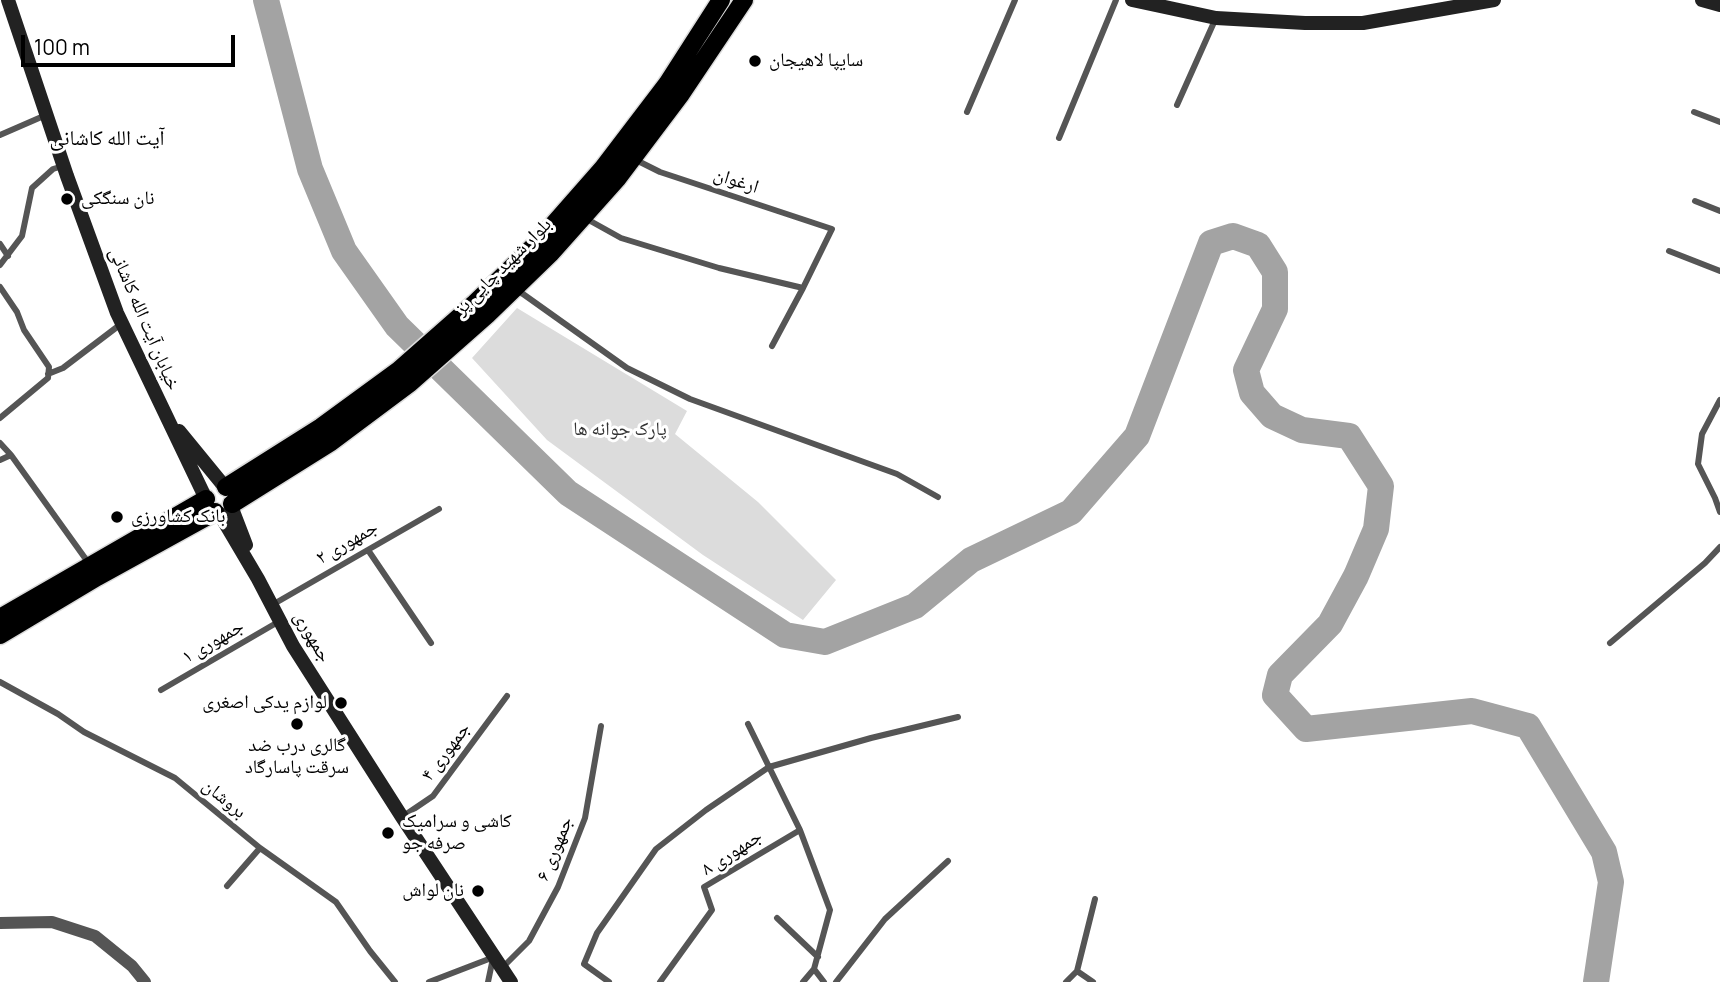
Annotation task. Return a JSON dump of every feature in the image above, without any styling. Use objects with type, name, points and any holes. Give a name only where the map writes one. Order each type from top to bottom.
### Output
[{"type":"main road","name":"خیابان آیت الله کاشانی","points":[[8,0],[122,324],[165,414],[222,501]]},
{"type":"main road","name":"بلوار شهید چایی پز","points":[[455,332],[475,303],[538,242],[603,168],[667,84],[721,0]]},
{"type":"main road","name":"بلوار شهید چایی پز","points":[[94,571],[222,501],[321,427],[404,376],[455,332],[515,288],[551,253],[617,179],[681,94],[744,0]]},
{"type":"main road","points":[[1132,0],[1216,18],[1305,23],[1363,23],[1485,1]]},
{"type":"main road","points":[[1702,0],[1720,5]]},
{"type":"main road","name":"خیابان آیت الله کاشانی","points":[[165,414],[222,501]]},
{"type":"main road","name":"جمهوری","points":[[222,501],[293,646],[510,982]]},
{"type":"main road","points":[[0,618],[94,571]]},
{"type":"main road","points":[[0,635],[94,571]]},
{"type":"street","points":[[0,923],[52,922],[95,936],[132,966],[145,982]]},
{"type":"lane","points":[[967,112],[1015,0]]},
{"type":"lane","points":[[1059,138],[1116,0]]},
{"type":"lane","points":[[1177,105],[1216,18]]},
{"type":"lane","points":[[1694,112],[1720,122]]},
{"type":"lane","points":[[0,135],[47,115]]},
{"type":"lane","name":"ارغوان","points":[[632,158],[660,172],[832,229],[803,288]]},
{"type":"lane","points":[[0,265],[22,236],[32,188],[53,169],[64,165]]},
{"type":"lane","points":[[1695,201],[1720,211]]},
{"type":"lane","points":[[583,217],[621,238],[719,268],[803,288],[772,346]]},
{"type":"lane","points":[[0,244],[8,256]]},
{"type":"lane","points":[[1670,251],[1720,271]]},
{"type":"lane","points":[[0,287],[17,312],[24,330],[50,367],[48,378],[0,418]]},
{"type":"lane","points":[[515,288],[628,368],[678,393],[897,474],[938,497]]},
{"type":"lane","points":[[48,374],[63,368],[122,324]]},
{"type":"lane","points":[[1720,400],[1702,434],[1698,464],[1720,512]]},
{"type":"lane","points":[[0,443],[94,571]]},
{"type":"lane","points":[[0,460],[11,455]]},
{"type":"lane","name":"جمهوری ۲","points":[[272,605],[439,509]]},
{"type":"lane","points":[[1610,643],[1705,563],[1720,547]]},
{"type":"lane","points":[[368,550],[431,643]]},
{"type":"lane","name":"جمهوری ۱","points":[[161,690],[280,621]]},
{"type":"lane","name":"بروشان","points":[[0,682],[58,714],[84,732],[174,778],[260,848],[336,902],[395,982]]},
{"type":"lane","name":"جمهوری ۴","points":[[402,817],[433,796],[507,696]]},
{"type":"lane","points":[[609,982],[584,964],[597,933],[656,849],[706,810],[769,767],[958,717]]},
{"type":"lane","points":[[748,724],[800,830],[830,910],[814,968],[803,982]]},
{"type":"lane","name":"جمهوری ۶","points":[[497,962],[528,941],[558,887],[586,818],[601,726]]},
{"type":"lane","name":"جمهوری ۸","points":[[660,982],[712,910],[705,887],[800,830]]},
{"type":"lane","points":[[227,886],[260,848]]},
{"type":"lane","points":[[836,982],[885,919],[947,861]]},
{"type":"lane","points":[[1066,982],[1077,971],[1095,899]]},
{"type":"lane","points":[[777,918],[818,957]]},
{"type":"lane","points":[[429,982],[497,962]]},
{"type":"lane","points":[[488,982],[497,962]]},
{"type":"lane","points":[[814,968],[824,982]]},
{"type":"lane","points":[[1077,971],[1093,982]]},
{"type":"green space","name":"پارک جوانه ها","points":[[517,308],[687,411],[675,434],[758,502],[836,580],[803,620],[703,555],[547,440],[472,358]]},
{"type":"waterway","points":[[266,0],[310,169],[344,251],[397,326],[568,493],[785,635],[825,642],[915,606],[971,560],[1071,512],[1137,436],[1211,243],[1233,236],[1258,245],[1275,272],[1275,309],[1246,370],[1252,393],[1272,416],[1302,430],[1349,436],[1381,486],[1376,529],[1356,576],[1330,624],[1280,675],[1275,695],[1306,729],[1472,711],[1528,726],[1604,852],[1611,882],[1596,982]]},
{"type":"place","name":"سایپا لاهیجان","points":[[755,61]]},
{"type":"place","name":"نان سنگکی","points":[[67,199]]},
{"type":"place","name":"بانک کشاورزی","points":[[117,517]]},
{"type":"place","name":"لوازم یدکی اصغری","points":[[341,703]]},
{"type":"place","name":"گالری درب ضد سرقت پاسارگاد","points":[[297,724]]},
{"type":"place","name":"کاشی و سرامیک صرفه جو","points":[[388,833]]},
{"type":"place","name":"نان لواش","points":[[478,891]]},
{"type":"district","name":"آیت الله کاشانی","points":[[107,139]]}]
